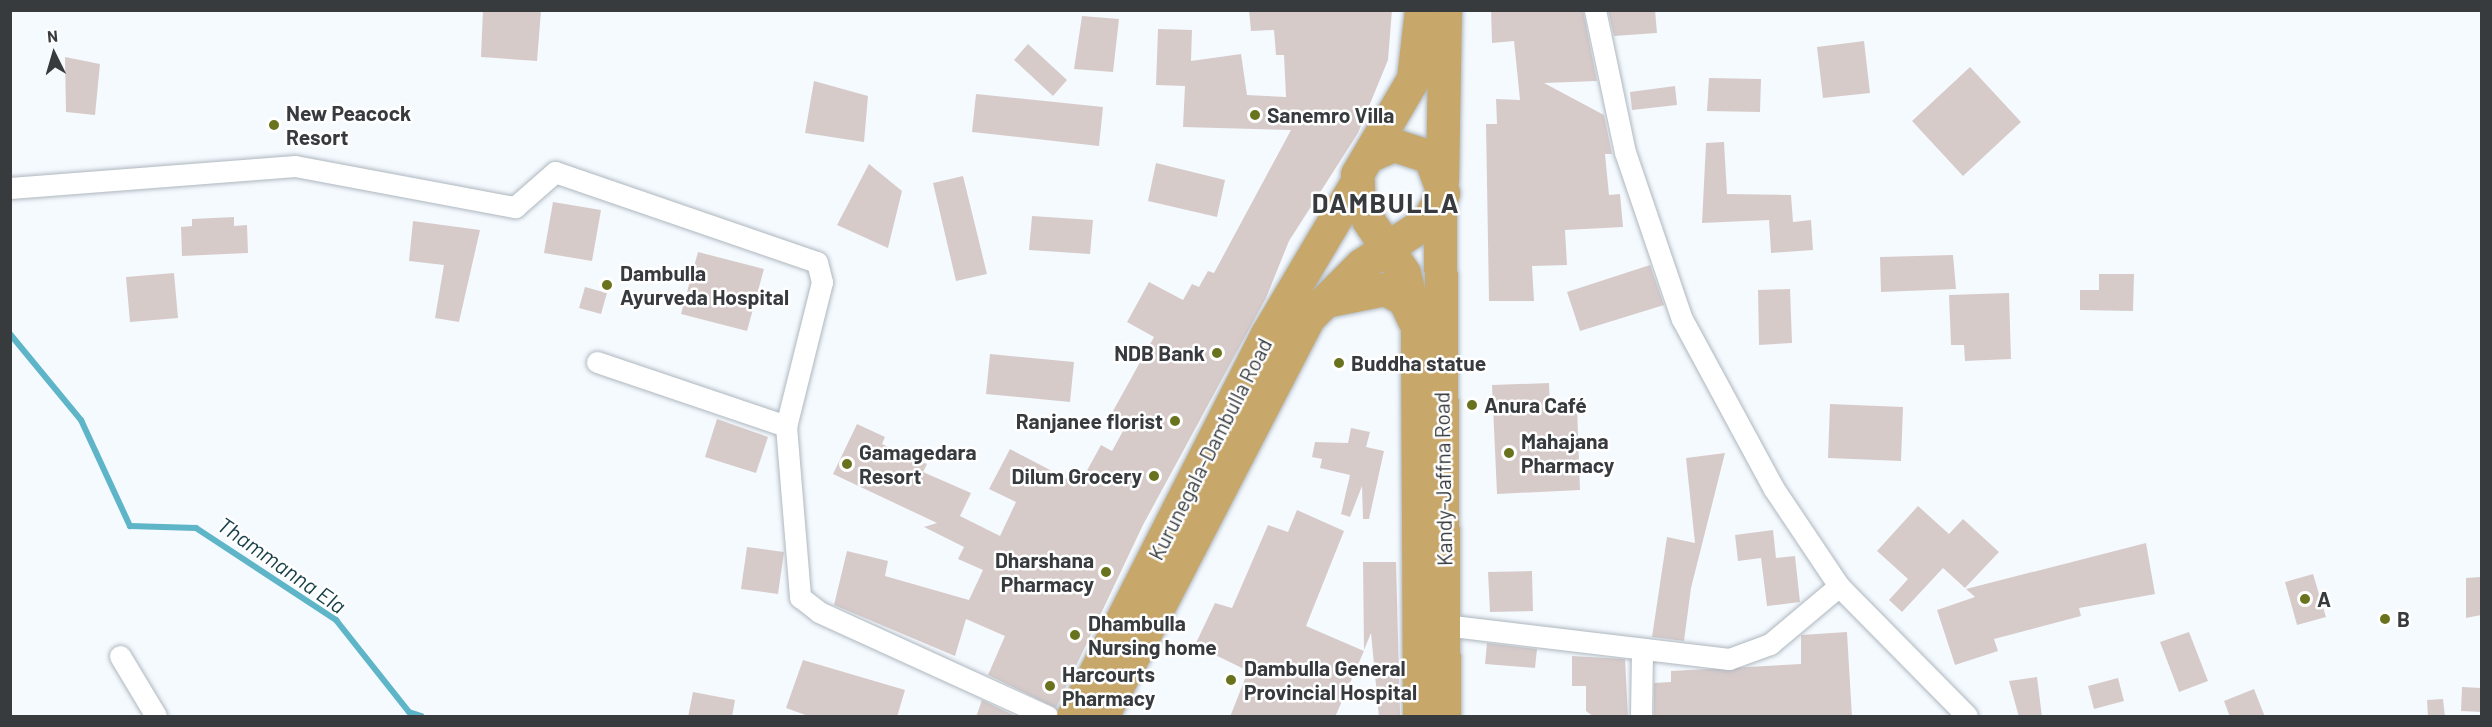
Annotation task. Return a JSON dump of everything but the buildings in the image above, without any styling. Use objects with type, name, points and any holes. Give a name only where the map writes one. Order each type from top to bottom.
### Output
[{"type":"highway","points":[[1355,185],[1413,79],[1421,10]]},
{"type":"highway","name":"Kandy-Jaffna Road","points":[[1444,717],[1441,193],[1445,10]]},
{"type":"highway","points":[[1370,155],[1394,145],[1419,149],[1441,193],[1401,238]]},
{"type":"highway","name":"Kandy-Jaffna Road","points":[[1355,185],[1368,220],[1401,238],[1404,273],[1417,327],[1419,717]]},
{"type":"highway","name":"Kurunegala-Dambulla Road","points":[[1102,717],[1134,627],[1267,333],[1355,185]]},
{"type":"highway","name":"Kurunegala-Dambulla Road","points":[[1073,717],[1134,627],[1282,367],[1322,302],[1401,238]]},
{"type":"highway","points":[[1322,302],[1386,289],[1404,299],[1417,327]]},
{"type":"street","points":[[1595,10],[1624,152],[1682,319],[1774,489],[1839,586],[1966,717]]},
{"type":"street","points":[[10,188],[295,166],[515,207],[555,172],[817,262],[822,282],[786,426],[800,597],[819,612],[1047,717]]},
{"type":"street","points":[[597,362],[786,426]]},
{"type":"street","points":[[1444,625],[1713,659],[1757,653],[1839,586]]},
{"type":"street","points":[[1641,717],[1642,651]]},
{"type":"street","points":[[120,656],[156,717]]},
{"type":"waterway","name":"Thammanna Ela","points":[[10,334],[81,420],[130,526],[196,528],[336,620],[409,712],[421,716]]},
{"type":"place","name":"Sanemro Villa","points":[[1255,115]]},
{"type":"place","name":"New Peacock Resort","points":[[274,125]]},
{"type":"place","name":"Dambulla Ayurveda Hospital","points":[[607,285]]},
{"type":"place","name":"NDB Bank","points":[[1217,353]]},
{"type":"place","name":"Buddha statue","points":[[1339,363]]},
{"type":"place","name":"Anura Café","points":[[1472,405]]},
{"type":"place","name":"Ranjanee florist","points":[[1175,421]]},
{"type":"place","name":"Mahajana Pharmacy","points":[[1509,453]]},
{"type":"place","name":"Gamagedara Resort","points":[[847,464]]},
{"type":"place","name":"Dilum Grocery","points":[[1154,476]]},
{"type":"place","name":"Dharshana Pharmacy","points":[[1106,572]]},
{"type":"place","name":"A","points":[[2305,599]]},
{"type":"place","name":"B","points":[[2385,619]]},
{"type":"place","name":"Dhambulla Nursing home","points":[[1075,635]]},
{"type":"place","name":"Dambulla General Provincial Hospital","points":[[1231,680]]},
{"type":"place","name":"Harcourts Pharmacy","points":[[1050,686]]},
{"type":"district","name":"DAMBULLA","points":[[1386,203]]}]
